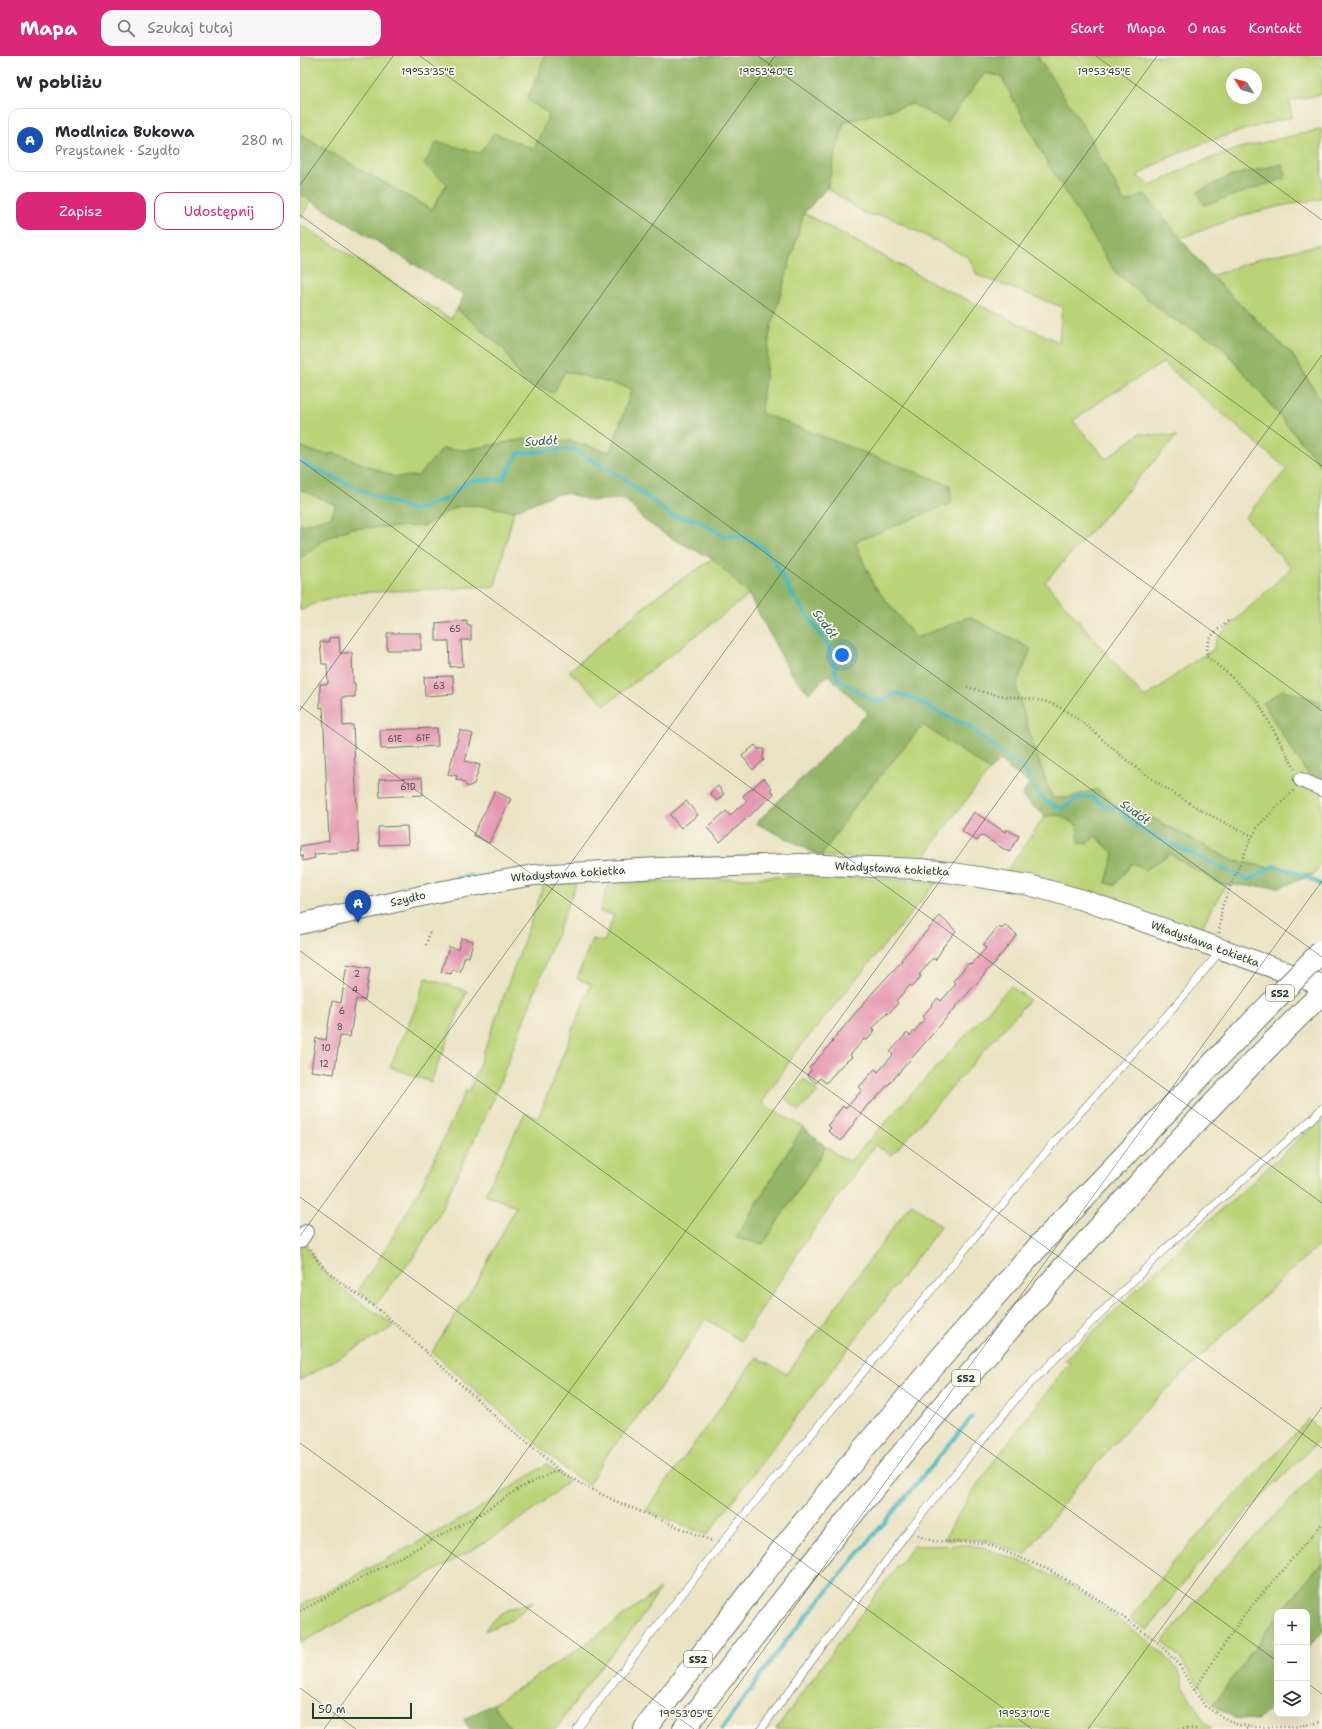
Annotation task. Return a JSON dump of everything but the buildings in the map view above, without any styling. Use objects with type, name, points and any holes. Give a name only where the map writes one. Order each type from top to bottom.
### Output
[{"type":"highway","name":"S52","points":[[645,1729],[784,1547],[858,1455],[1044,1238],[1322,951]]},
{"type":"highway","name":"S52","points":[[684,1729],[871,1491],[974,1370],[1148,1175],[1269,1045],[1322,993]]},
{"type":"street","points":[[1301,780],[1322,789]]},
{"type":"street","name":"Władysława Łokietka","points":[[446,891],[505,879],[534,875],[660,868],[800,864],[920,869],[1029,885],[1086,901],[1322,985]]},
{"type":"street","name":"Szydło","points":[[300,924],[446,891]]},
{"type":"lane","points":[[577,1729],[746,1513],[1057,1139],[1187,992],[1219,948]]},
{"type":"lane","points":[[761,1729],[910,1529],[1020,1394],[1166,1248],[1322,1108]]},
{"type":"path","points":[[1219,948],[1222,907],[1233,878],[1253,836],[1259,825],[1290,795],[1301,780],[1258,702],[1227,673],[1207,657],[1207,644],[1214,633],[1228,621]]},
{"type":"path","points":[[967,687],[986,693],[1041,700],[1059,707],[1088,728],[1133,765],[1172,792],[1220,821],[1253,836]]},
{"type":"path","points":[[426,945],[430,931]]},
{"type":"path","points":[[303,1236],[319,1262],[335,1278],[384,1314],[410,1336],[498,1418],[543,1455],[558,1470],[615,1501],[722,1544]]},
{"type":"path","points":[[300,1611],[475,1517],[520,1488],[558,1470]]},
{"type":"path","points":[[1194,1690],[1244,1615],[1322,1524]]},
{"type":"path","points":[[910,1529],[923,1538],[934,1542],[985,1543],[1049,1570],[1089,1593],[1155,1640],[1179,1664],[1194,1690],[1206,1706],[1222,1717],[1238,1724],[1256,1727],[1294,1727],[1322,1722]]},
{"type":"path","points":[[1246,1729],[1256,1727]]},
{"type":"path","points":[[1179,1729],[1196,1729]]},
{"type":"green space","points":[[300,56],[545,56],[527,100],[549,114],[534,150],[495,134],[480,153],[447,183],[432,210],[300,135]]},
{"type":"green space","points":[[545,56],[1037,56],[1084,127],[1125,203],[1145,194],[1211,276],[1292,355],[1322,402],[1322,467],[1218,342],[1169,317],[1114,271],[1048,164],[1001,76],[985,73],[947,122],[912,104],[844,122],[827,188],[804,213],[770,331],[761,413],[950,485],[951,503],[855,542],[873,584],[916,638],[970,617],[1031,649],[1016,686],[1032,742],[1052,798],[1067,798],[1097,789],[1119,807],[1149,816],[1233,861],[1313,875],[1280,887],[1226,885],[1217,882],[1170,854],[1145,870],[1132,863],[1115,885],[1106,883],[1114,854],[1096,836],[1087,843],[1079,842],[1077,825],[1059,815],[1045,816],[1022,797],[1029,783],[999,761],[990,770],[923,725],[858,802],[821,856],[756,823],[868,713],[828,675],[809,693],[791,674],[749,595],[713,559],[671,538],[644,520],[625,499],[591,501],[566,493],[552,495],[514,511],[475,505],[455,507],[424,526],[351,528],[323,540],[300,559],[300,526],[331,517],[336,505],[300,489],[300,446],[316,453],[338,454],[395,477],[418,476],[442,449],[465,450],[525,439],[570,441],[610,452],[632,389],[565,371],[554,393],[522,381],[504,349],[457,309],[464,295],[300,193],[300,135],[432,210],[447,184],[424,164],[437,142],[480,153],[494,133],[534,149],[549,114],[527,100]]},
{"type":"green space","points":[[1037,56],[1322,56],[1322,94],[1289,101],[1292,117],[1192,147],[1155,165],[1137,176],[1151,186],[1192,165],[1243,147],[1322,129],[1322,199],[1285,205],[1248,214],[1180,238],[1145,195],[1125,203],[1084,127]],"holes":[[[1282,164],[1286,177],[1198,192],[1228,177]]]},
{"type":"green space","points":[[985,73],[1001,76],[1048,164],[1169,317],[1218,342],[1322,467],[1322,702],[1283,690],[1322,782],[1322,862],[1313,875],[1233,861],[1149,816],[1119,807],[1097,790],[1067,798],[1052,798],[1032,742],[1016,686],[1031,649],[970,617],[916,638],[873,584],[855,542],[951,503],[761,413],[770,331],[804,213],[944,289],[1059,342],[1062,307],[977,275],[969,258],[887,216],[867,215],[827,188],[844,122],[912,104],[947,121]],"holes":[[[1163,363],[1287,469],[1245,517],[1291,568],[1217,638],[1213,650],[1196,660],[1145,698],[1045,582],[1177,436],[1139,434],[1106,459],[1073,421],[1108,396]]]},
{"type":"green space","points":[[1282,164],[1286,178],[1204,205],[1197,192],[1228,177]]},
{"type":"green space","points":[[300,193],[311,201],[300,219]]},
{"type":"green space","points":[[300,224],[451,319],[457,309],[504,349],[522,381],[565,371],[632,389],[610,452],[570,441],[525,439],[465,450],[442,449],[418,476],[395,477],[338,454],[316,453],[300,446]]},
{"type":"green space","points":[[1322,244],[1322,402],[1292,354],[1211,276],[1262,258]]},
{"type":"green space","points":[[300,489],[336,505],[331,517],[300,526]]},
{"type":"green space","points":[[475,505],[514,511],[495,586],[352,593],[316,603],[300,611],[300,559],[323,540],[351,528],[424,526],[455,507]]},
{"type":"green space","points":[[713,559],[749,595],[605,705],[569,671],[659,594]]},
{"type":"green space","points":[[1283,690],[1322,702],[1322,782],[1306,772],[1263,703]]},
{"type":"green space","points":[[923,725],[990,770],[945,827],[922,861],[821,856],[858,802]]},
{"type":"green space","points":[[1059,815],[1095,836],[1114,854],[1106,883],[1115,885],[1132,863],[1145,869],[1170,854],[1217,882],[1226,885],[1210,911],[1200,932],[1005,873],[1045,816]]},
{"type":"green space","points":[[816,875],[937,882],[795,1053],[762,1103],[803,1127],[736,1238],[763,1244],[826,1147],[849,1162],[1011,986],[1029,1000],[892,1155],[875,1145],[803,1245],[741,1341],[706,1319],[660,1388],[607,1455],[588,1485],[565,1469],[432,1352],[479,1278],[516,1207],[485,1194],[525,1113],[538,1118],[591,984],[577,979],[592,939],[604,942],[614,915],[600,912],[608,884]]},
{"type":"green space","points":[[545,882],[576,884],[494,1098],[437,1218],[413,1258],[376,1304],[358,1291],[389,1243],[421,1187],[466,1090],[470,1090]]},
{"type":"green space","points":[[426,978],[467,991],[431,1082],[390,1067],[414,1011]]},
{"type":"green space","points":[[804,1079],[818,1092],[799,1111],[785,1098]]},
{"type":"green space","points":[[1322,1117],[1322,1243],[1281,1280],[1136,1419],[1080,1482],[1025,1555],[987,1540],[944,1539],[972,1492],[1020,1426],[1070,1362],[1065,1360],[1185,1242],[1256,1179]]},
{"type":"green space","points":[[803,1127],[826,1147],[763,1244],[736,1238]]},
{"type":"green space","points":[[911,1203],[941,1226],[707,1535],[646,1510],[757,1357],[787,1374]]},
{"type":"green space","points":[[305,1242],[312,1256],[332,1279],[356,1299],[395,1326],[300,1380],[300,1248]]},
{"type":"green space","points":[[1309,1419],[1322,1432],[1322,1437],[1258,1501],[1195,1568],[1147,1630],[1130,1619],[1173,1562]]},
{"type":"green space","points":[[547,1464],[568,1481],[536,1508],[502,1532],[466,1553],[397,1592],[300,1643],[300,1606],[470,1514]]},
{"type":"green space","points":[[1322,1467],[1322,1563],[1284,1609],[1274,1609],[1274,1621],[1213,1705],[1180,1658],[1162,1642],[1211,1582]]},
{"type":"green space","points":[[970,1545],[1029,1564],[1073,1587],[1138,1633],[1164,1654],[1180,1673],[1184,1687],[1204,1722],[1212,1729],[776,1729],[832,1652],[913,1546]]},
{"type":"green space","points":[[1322,1563],[1322,1631],[1310,1645],[1310,1609],[1284,1609]]},
{"type":"green space","points":[[660,1589],[639,1621],[594,1675],[556,1729],[511,1729],[493,1704],[573,1653]]},
{"type":"green space","points":[[534,1601],[511,1620],[485,1631],[500,1614],[512,1608]]},
{"type":"green space","points":[[1274,1621],[1274,1702],[1270,1709],[1257,1720],[1235,1718],[1213,1705]]},
{"type":"green space","points":[[493,1704],[511,1729],[469,1729],[464,1719]]},
{"type":"waterway","name":"Sudół","points":[[300,461],[382,499],[414,510],[446,499],[469,481],[503,479],[519,453],[573,449],[623,478],[672,516],[696,520],[724,536],[742,536],[762,547],[774,561],[792,594],[830,648],[837,678],[877,703],[896,693],[915,699],[941,714],[968,725],[1008,759],[1021,766],[1027,774],[1032,786],[1047,802],[1062,809],[1079,797],[1091,797],[1105,806],[1118,808],[1129,820],[1148,833],[1247,880],[1273,866],[1298,873],[1322,885]]},
{"type":"waterway","points":[[455,879],[472,876]]},
{"type":"waterway","points":[[722,1729],[784,1643],[972,1417]]},
{"type":"place","name":"Modlnica Bukowa","points":[[358,923]]}]
